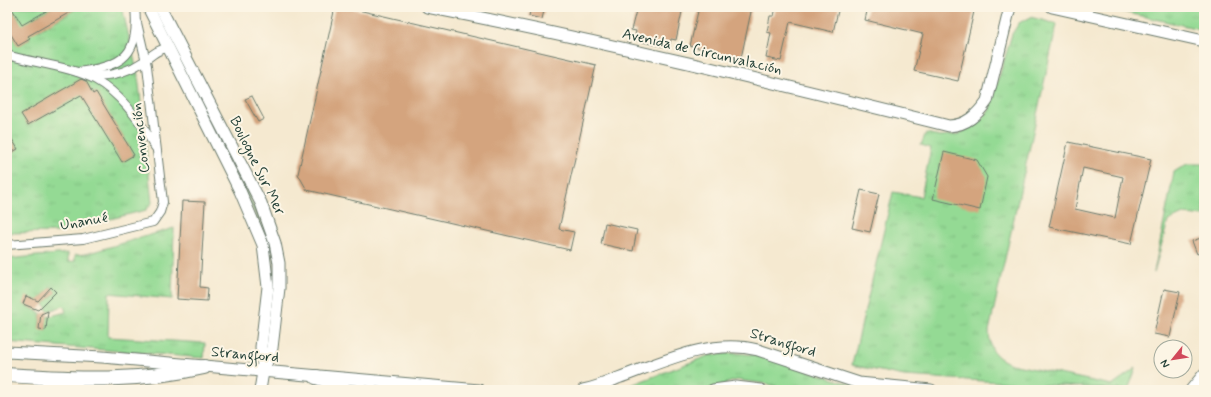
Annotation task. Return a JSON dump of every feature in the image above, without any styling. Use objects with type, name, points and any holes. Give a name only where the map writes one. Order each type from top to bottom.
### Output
[{"type":"highway","points":[[7,376],[123,379],[181,372],[204,367]]},
{"type":"highway","points":[[316,377],[330,381],[345,390]]},
{"type":"street","points":[[76,72],[105,67],[125,57],[131,50],[134,43],[137,23],[135,7]]},
{"type":"street","name":"Boulogne Sur Mer","points":[[148,7],[240,191],[263,245],[268,287],[261,347],[263,372]]},
{"type":"street","name":"Boulogne Sur Mer","points":[[160,7],[261,203],[275,243],[279,263],[279,288],[272,348],[263,372],[260,390]]},
{"type":"street","name":"Avenida de Circunvalación","points":[[427,7],[571,37],[833,97],[949,126],[957,126],[969,120],[979,112],[987,101],[1010,7]]},
{"type":"street","points":[[1052,7],[1204,41]]},
{"type":"street","name":"Convención","points":[[137,23],[145,60],[157,152],[163,202],[160,212]]},
{"type":"street","points":[[7,55],[76,72],[106,76],[128,69],[145,60],[157,51],[168,48]]},
{"type":"street","points":[[76,72],[97,81],[121,101],[138,119],[157,152]]},
{"type":"street","name":"Unanué","points":[[7,245],[99,236],[153,222],[160,212]]},
{"type":"street","name":"Strangford","points":[[583,390],[683,354],[730,345],[758,350],[859,383],[931,390]]},
{"type":"street","name":"Strangford","points":[[7,352],[102,358],[479,390]]},
{"type":"street","points":[[1191,390],[1204,374]]},
{"type":"street","points":[[859,383],[885,390]]},
{"type":"street","points":[[713,390],[736,386],[761,390]]},
{"type":"green space","points":[[11,7],[53,7],[32,19],[38,31],[79,7],[122,7],[138,76],[152,203],[146,210],[58,232],[7,233],[7,155],[18,149],[11,138],[7,140],[7,28],[18,46],[30,39]],"holes":[[[83,78],[90,89],[28,125],[22,114]],[[95,92],[134,155],[122,162],[84,99]]]},
{"type":"green space","points":[[152,7],[156,7],[243,183],[268,239],[273,276],[268,345],[272,276],[267,239]]},
{"type":"green space","points":[[1101,7],[1204,7],[1204,30]]},
{"type":"green space","points":[[1030,17],[1057,24],[989,331],[990,343],[996,355],[1011,364],[1112,385],[1136,368],[1128,390],[904,376],[852,365],[893,192],[921,197],[931,148],[921,145],[926,133],[940,136],[959,134],[976,124],[989,111],[1012,34],[1019,23]]},
{"type":"green space","points":[[1187,164],[1204,164],[1204,216],[1183,214],[1168,221],[1154,272],[1174,172]]},
{"type":"green space","points":[[174,228],[172,299],[109,293],[108,337],[205,343],[204,358],[7,342],[7,259],[68,253],[68,262],[75,261],[75,255],[86,254]],"holes":[[[51,287],[56,292],[44,304],[48,311],[64,306],[66,312],[47,317],[46,330],[39,329],[41,313],[23,304],[26,297],[38,301]]]},
{"type":"green space","points":[[736,353],[763,356],[868,390],[786,390],[768,384],[737,380],[705,390],[618,390],[710,355]]},
{"type":"building","points":[[7,7],[11,7],[22,25],[53,7],[79,7],[28,36],[30,39],[18,46],[7,28]]},
{"type":"building","points":[[335,7],[345,7],[596,65],[559,229],[574,232],[570,250],[307,190],[298,174]]},
{"type":"building","points":[[531,7],[545,7],[542,19],[529,16]]},
{"type":"building","points":[[637,7],[683,7],[676,40],[671,39],[669,48],[634,40],[636,31],[631,30]]},
{"type":"building","points":[[699,7],[752,7],[741,58],[690,46]]},
{"type":"building","points":[[776,7],[839,7],[833,32],[790,22],[781,61],[766,58],[771,33],[767,32],[770,16],[774,16]]},
{"type":"building","points":[[868,7],[975,7],[958,81],[914,71],[923,34],[865,20]]},
{"type":"building","points":[[81,79],[86,81],[93,94],[96,92],[134,155],[122,162],[81,95],[28,125],[21,114]]},
{"type":"building","points":[[252,96],[264,119],[258,122],[245,99]]},
{"type":"building","points":[[7,131],[18,149],[7,155]]},
{"type":"building","points":[[1068,142],[1151,159],[1131,244],[1049,227]],"holes":[[[1083,168],[1123,177],[1115,218],[1075,209]]]},
{"type":"building","points":[[944,152],[977,160],[987,177],[980,210],[933,199]]},
{"type":"building","points":[[861,190],[879,194],[870,232],[852,228]]},
{"type":"building","points":[[182,201],[205,202],[200,287],[208,288],[207,301],[177,299]]},
{"type":"building","points":[[605,223],[637,230],[633,251],[601,244]]},
{"type":"building","points":[[1204,237],[1204,251],[1197,254],[1192,241]]},
{"type":"building","points":[[51,287],[56,292],[38,310],[23,304],[26,296],[38,301]]},
{"type":"building","points":[[1164,289],[1180,292],[1170,337],[1154,334]]},
{"type":"building","points":[[48,311],[46,330],[39,329],[41,314]]}]
